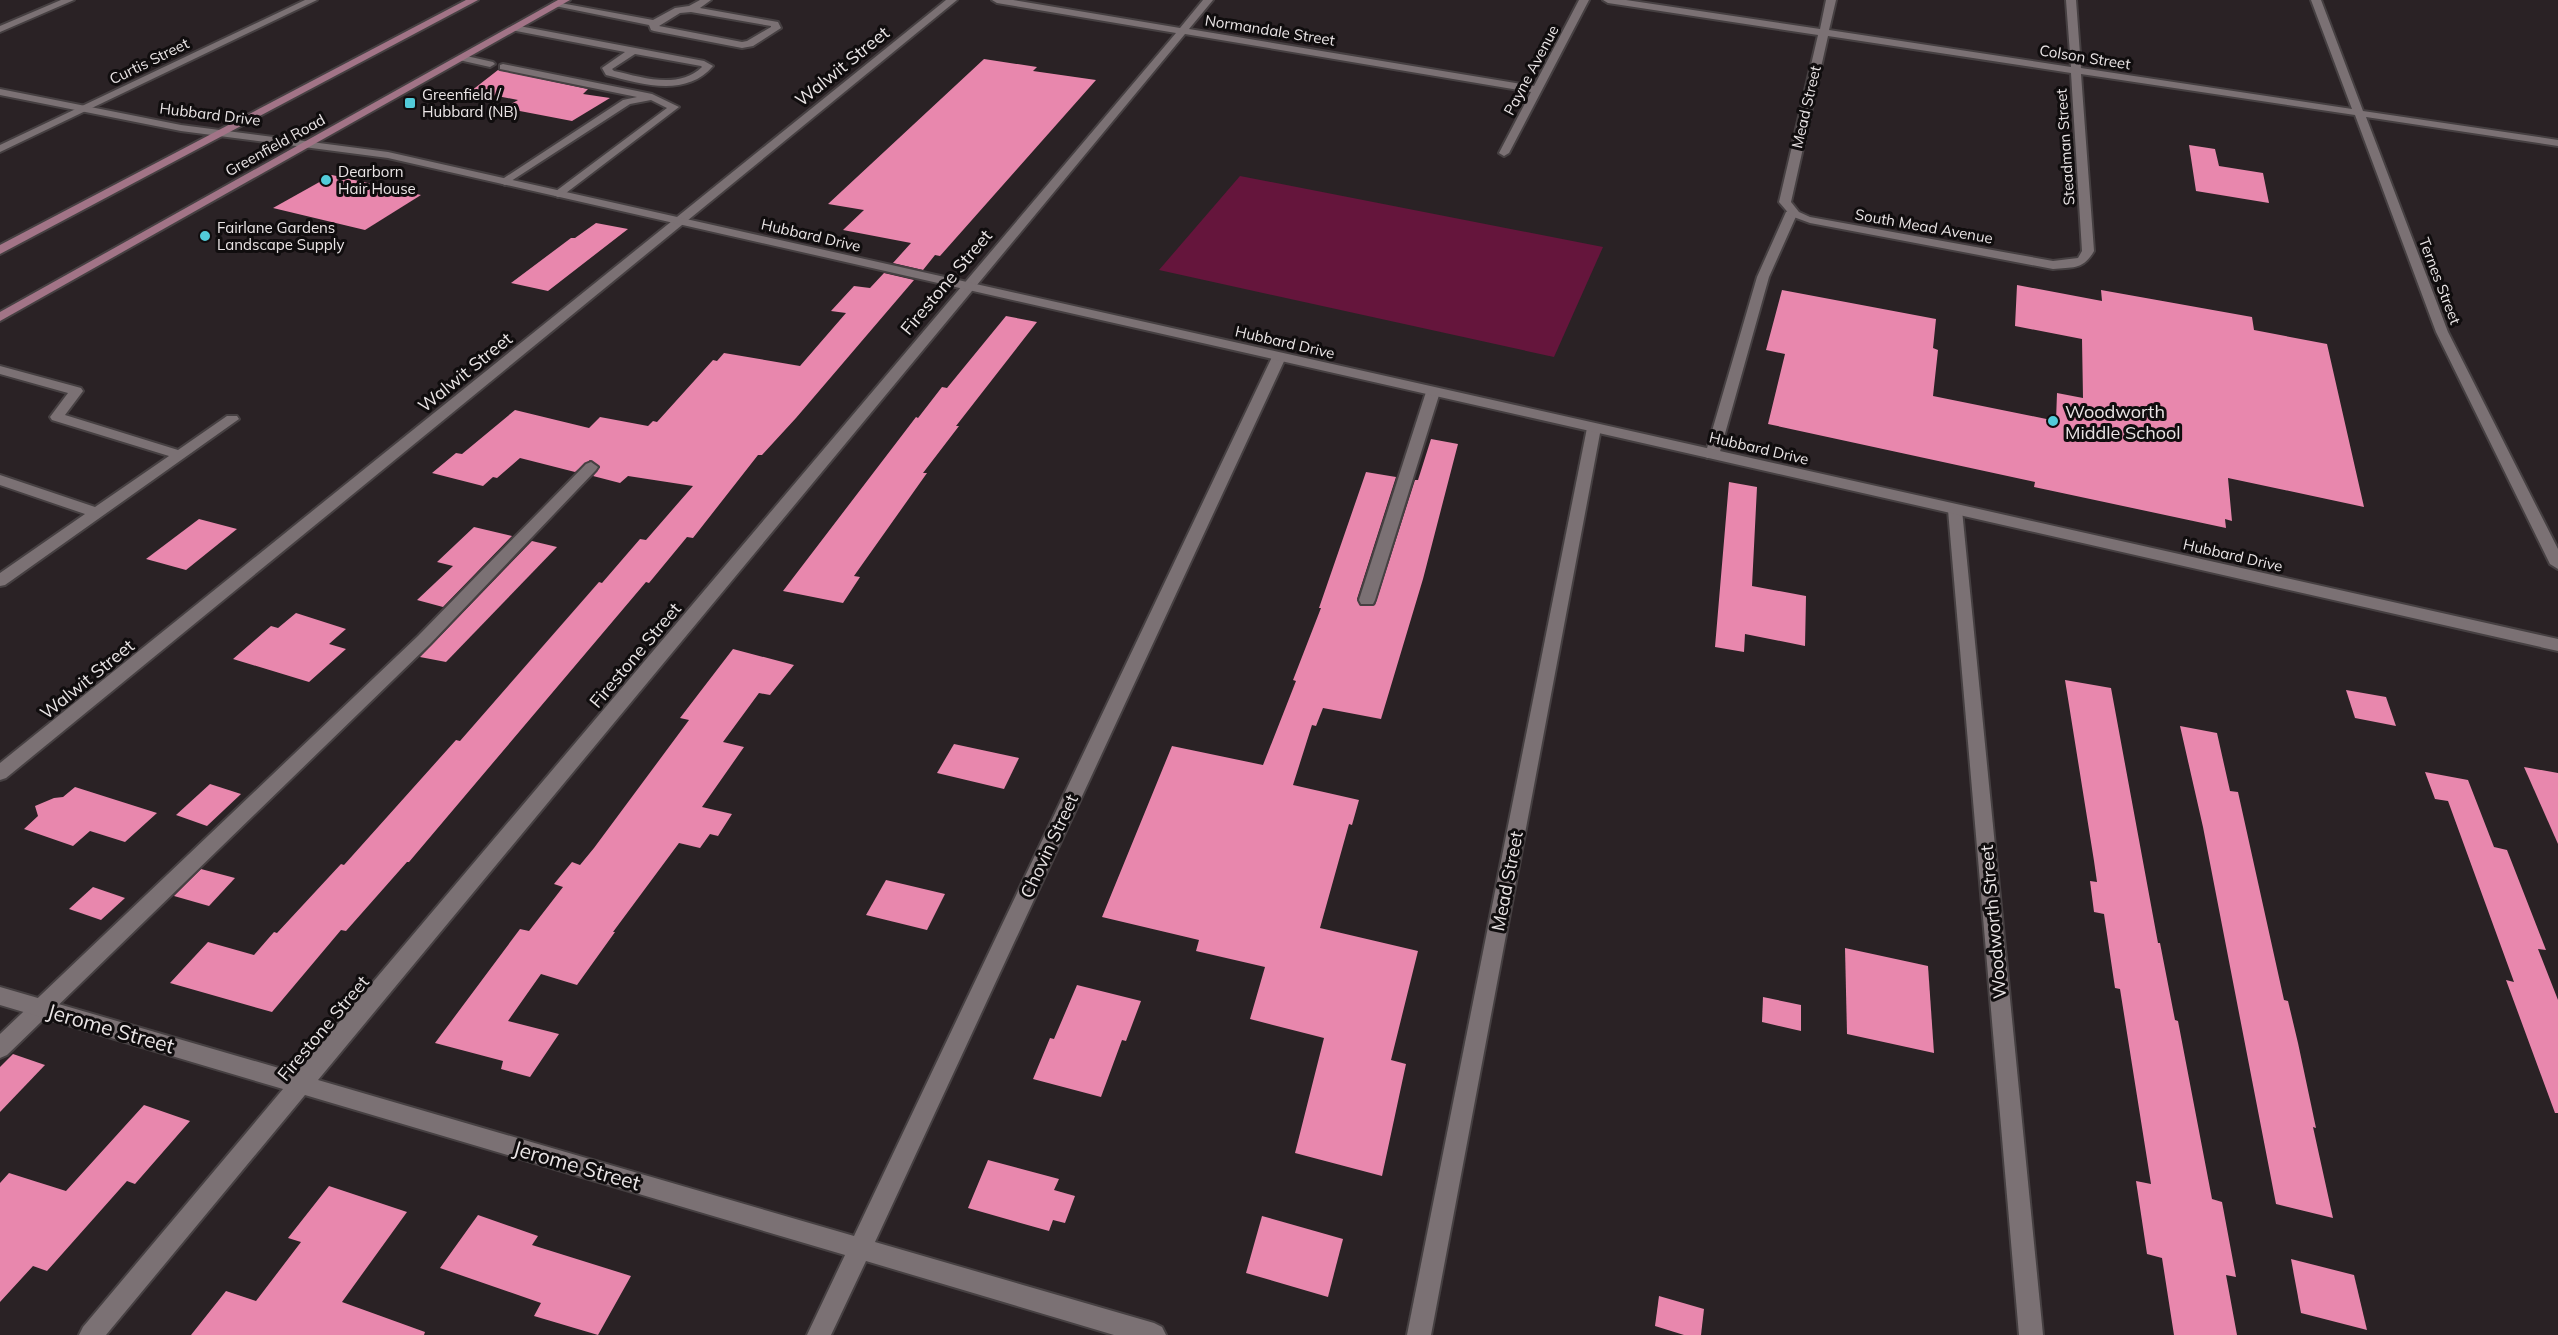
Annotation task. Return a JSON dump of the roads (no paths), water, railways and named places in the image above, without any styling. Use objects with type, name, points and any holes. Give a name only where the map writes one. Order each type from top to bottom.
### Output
[{"type":"main road","name":"Greenfield Road","points":[[0,250],[473,0]]},
{"type":"main road","name":"Greenfield Road","points":[[0,317],[560,3]]},
{"type":"street","points":[[0,29],[69,0]]},
{"type":"street","name":"Curtis Street","points":[[0,149],[312,0]]},
{"type":"street","points":[[691,9],[706,0]]},
{"type":"street","name":"Walwit Street","points":[[0,773],[952,0]]},
{"type":"street","name":"Normandale Street","points":[[997,0],[1538,90]]},
{"type":"street","name":"Firestone Street","points":[[91,1335],[1208,0]]},
{"type":"street","name":"Payne Avenue","points":[[1504,153],[1584,0]]},
{"type":"street","name":"Colson Street","points":[[1608,0],[2558,143]]},
{"type":"street","name":"Mead Street","points":[[1792,212],[1785,202],[1831,0]]},
{"type":"street","name":"Steadman Street","points":[[2053,265],[2078,263],[2087,256],[2088,251],[2071,0]]},
{"type":"street","name":"Ternes Street","points":[[2316,0],[2442,332],[2558,564]]},
{"type":"street","points":[[560,3],[654,23],[678,10],[691,9],[775,24],[776,28],[750,44],[742,45],[654,28],[654,23]]},
{"type":"street","points":[[514,28],[708,66],[692,80],[672,84],[610,73],[607,68],[631,52]]},
{"type":"street","points":[[462,58],[490,64]]},
{"type":"street","points":[[503,67],[652,97],[674,107],[558,194]]},
{"type":"street","name":"Hubbard Drive","points":[[0,93],[181,128],[388,155],[2558,645]]},
{"type":"street","points":[[506,182],[627,102],[652,97]]},
{"type":"street","points":[[1712,455],[1763,277],[1792,212]]},
{"type":"street","name":"South Mead Avenue","points":[[1792,212],[1810,220],[2053,265]]},
{"type":"street","name":"Chovin Street","points":[[819,1335],[1279,357]]},
{"type":"street","points":[[0,370],[76,391],[57,417],[180,455]]},
{"type":"street","points":[[1367,600],[1433,392]]},
{"type":"street","points":[[0,581],[232,419]]},
{"type":"street","name":"Mead Street","points":[[1419,1335],[1594,428]]},
{"type":"street","points":[[0,1048],[424,640],[591,467]]},
{"type":"street","points":[[0,480],[97,513]]},
{"type":"street","name":"Woodworth Street","points":[[1955,510],[2031,1335]]},
{"type":"street","points":[[0,565],[16,570]]},
{"type":"street","name":"Jerome Street","points":[[0,996],[1154,1335]]},
{"type":"place","name":"Greenfield / Hubbard (NB)","points":[[410,103]]},
{"type":"place","name":"Dearborn Hair House","points":[[326,180]]},
{"type":"place","name":"Fairlane Gardens Landscape Supply","points":[[205,236]]},
{"type":"place","name":"Woodworth Middle School","points":[[2053,421]]}]
